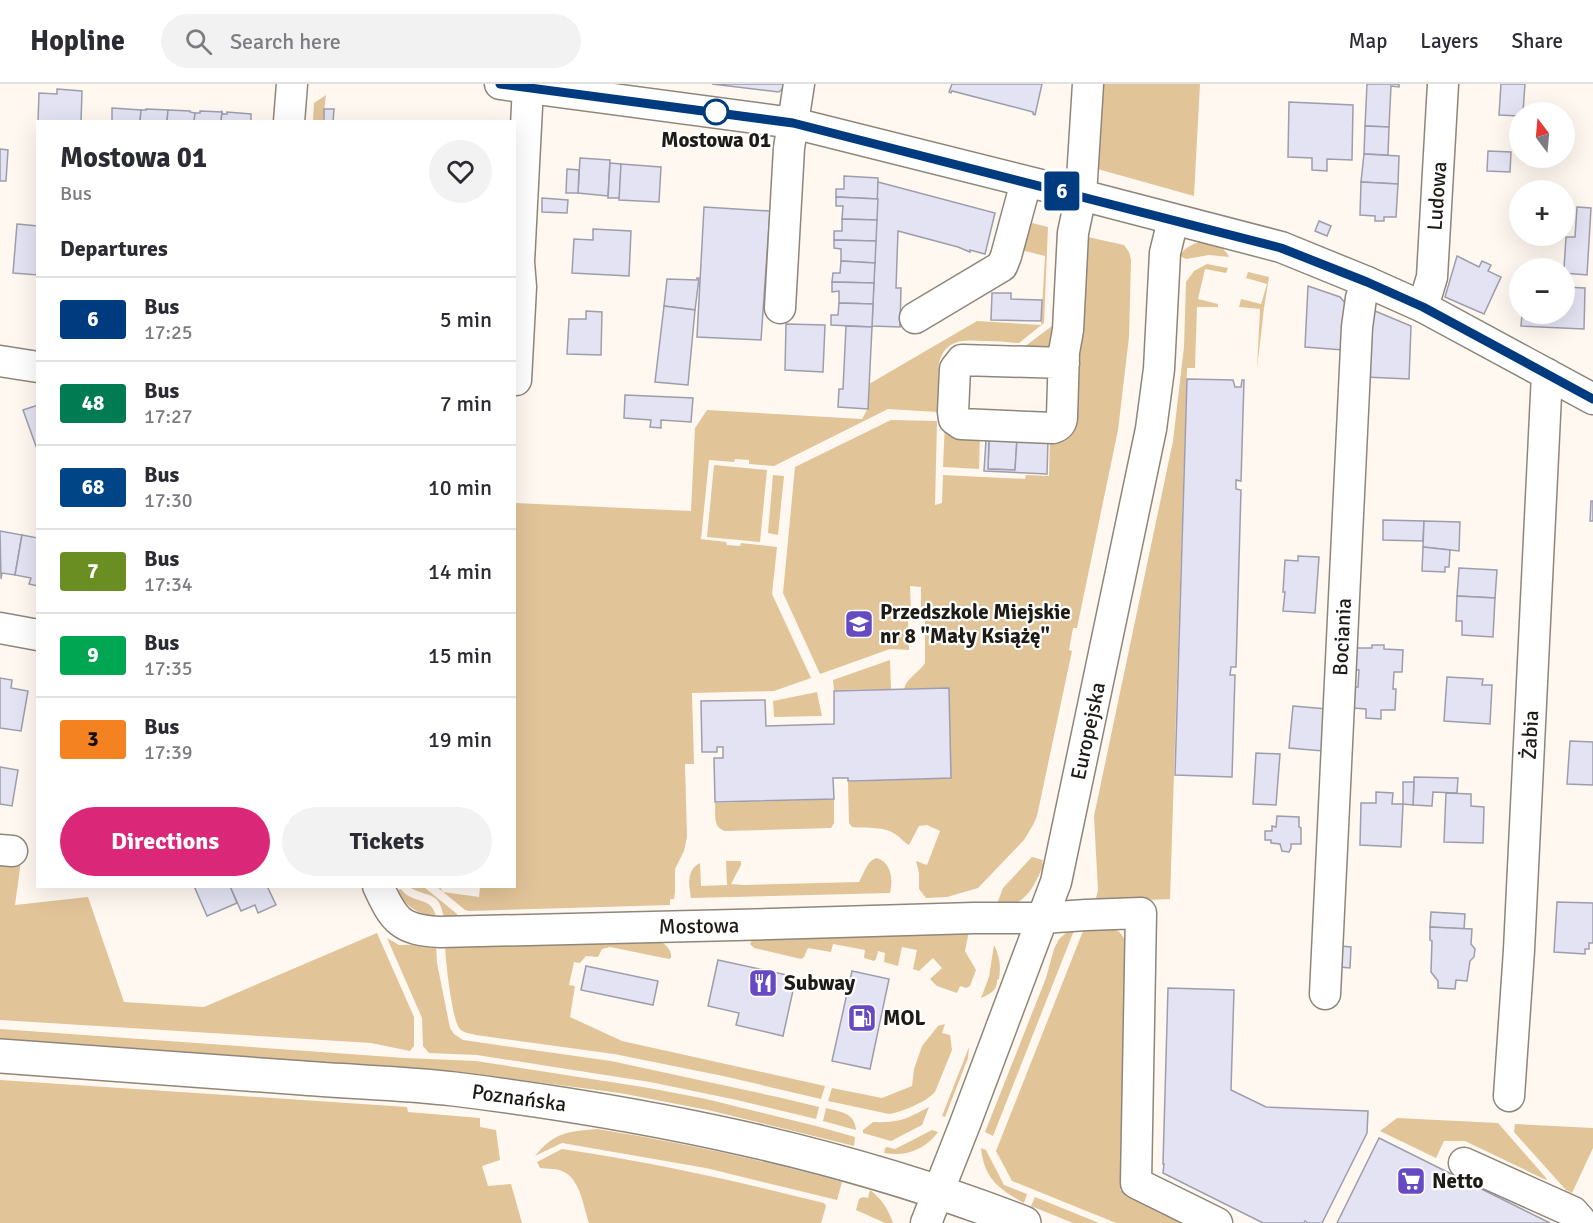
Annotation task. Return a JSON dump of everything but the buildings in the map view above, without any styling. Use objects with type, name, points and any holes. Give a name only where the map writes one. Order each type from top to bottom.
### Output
[{"type":"main road","name":"Poznańska","points":[[0,1056],[451,1089],[529,1099],[675,1123],[793,1151],[938,1192],[1024,1223]]},
{"type":"street","points":[[289,120],[292,84]]},
{"type":"street","points":[[780,308],[789,148],[799,84]]},
{"type":"street","points":[[1064,363],[1073,233],[1081,195],[1088,84]]},
{"type":"street","name":"Ludowa","points":[[1423,307],[1432,277],[1443,84]]},
{"type":"street","points":[[515,120],[514,86],[793,123],[1081,195],[1281,248],[1367,282],[1423,307],[1593,399]]},
{"type":"street","points":[[516,156],[521,287],[516,380]]},
{"type":"street","points":[[915,318],[1002,266],[1026,182]]},
{"type":"street","name":"Europejska","points":[[926,1223],[1024,971],[1056,882],[1156,397],[1165,253],[1173,220]]},
{"type":"street","name":"Bociania","points":[[1325,994],[1357,327],[1361,298],[1367,282]]},
{"type":"street","points":[[0,361],[36,367]]},
{"type":"street","name":"Żabia","points":[[1509,1096],[1519,950],[1547,374]]},
{"type":"street","points":[[0,628],[36,634]]},
{"type":"street","name":"Mostowa","points":[[379,888],[393,916],[408,927],[427,931],[1042,918],[1141,913],[1136,1183],[1217,1223]]},
{"type":"street","points":[[1464,1163],[1573,1212],[1580,1223]]},
{"type":"shaded area","points":[[1097,84],[1200,84],[1194,196],[1094,168]]},
{"type":"shaded area","points":[[326,95],[323,120],[313,120],[314,103]]},
{"type":"shaded area","points":[[1024,221],[1048,227],[1044,323],[1019,343],[970,340],[957,342],[946,349],[939,363],[937,412],[888,409],[774,466],[749,464],[749,460],[735,459],[734,462],[709,460],[701,539],[726,542],[727,545],[740,546],[741,543],[777,547],[772,594],[811,678],[774,691],[692,693],[694,764],[685,764],[687,837],[684,851],[675,869],[675,892],[674,899],[670,899],[670,905],[465,910],[443,892],[479,897],[480,888],[516,888],[516,503],[691,511],[695,428],[707,410],[862,419],[867,410],[869,384],[977,321],[1041,325],[1045,256],[1017,249]]},
{"type":"shaded area","points":[[1057,229],[1063,231],[1058,329],[1050,346],[1042,350],[1020,350],[1052,326]]},
{"type":"shaded area","points":[[1083,236],[1124,245],[1129,252],[1131,260],[1129,337],[1118,430],[1077,628],[1073,628],[1069,650],[1072,651],[1037,816],[1024,840],[978,888],[947,897],[926,898],[919,889],[916,861],[927,865],[940,831],[927,825],[919,826],[909,845],[887,830],[852,827],[849,823],[848,782],[951,778],[949,688],[904,689],[908,681],[925,663],[925,617],[921,611],[921,587],[910,586],[909,650],[890,649],[820,674],[783,593],[795,467],[891,420],[937,421],[935,505],[942,503],[943,475],[1025,479],[1026,475],[1049,476],[1050,438]]},
{"type":"shaded area","points":[[1199,242],[1220,247],[1229,257],[1209,255],[1186,259],[1180,256],[1186,249]]},
{"type":"shaded area","points":[[1207,264],[1228,268],[1226,273],[1205,269],[1198,299],[1218,304],[1218,307],[1197,307],[1195,368],[1187,368],[1170,899],[1095,902],[1098,890],[1094,816],[1173,441],[1184,347],[1186,282],[1194,271]]},
{"type":"shaded area","points":[[1248,272],[1269,277],[1257,369],[1260,309],[1239,307],[1241,299],[1261,304],[1267,284],[1246,278]]},
{"type":"shaded area","points":[[945,422],[980,435],[979,469],[943,467]]},
{"type":"shaded area","points":[[714,465],[767,470],[760,542],[707,537]]},
{"type":"shaded area","points":[[773,475],[784,476],[778,535],[768,533]]},
{"type":"shaded area","points":[[890,660],[891,689],[834,690],[833,680]]},
{"type":"shaded area","points":[[817,692],[822,716],[774,717],[773,701]]},
{"type":"shaded area","points":[[834,799],[834,823],[831,828],[725,831],[718,827],[715,820],[715,803]]},
{"type":"shaded area","points":[[1032,857],[1043,860],[1044,864],[1030,892],[1016,903],[997,904],[1003,888]]},
{"type":"shaded area","points":[[877,858],[886,864],[890,872],[890,893],[691,898],[690,874],[700,863],[701,886],[727,885],[726,861],[741,861],[731,884],[859,882],[868,864]]},
{"type":"shaded area","points":[[0,859],[21,861],[15,905],[88,897],[124,1002],[204,1007],[377,933],[414,1017],[414,1046],[410,1051],[371,1043],[0,1020]]},
{"type":"shaded area","points":[[411,888],[425,888],[457,914],[457,919],[444,919],[436,899]]},
{"type":"shaded area","points":[[401,889],[411,897],[431,906],[436,918],[418,912],[408,905],[395,891]]},
{"type":"shaded area","points":[[1085,926],[1114,929],[1119,932],[1126,943],[1128,953],[1120,1190],[1187,1223],[1116,1223],[1012,1181],[996,1151]]},
{"type":"shaded area","points":[[1075,928],[993,1136],[985,1132],[1046,978],[1054,949],[1059,939]]},
{"type":"shaded area","points":[[969,931],[965,951],[976,970],[970,986],[966,988],[960,986],[957,993],[937,986],[930,979],[942,968],[933,958],[919,971],[913,969],[917,950],[902,947],[898,966],[884,962],[885,953],[878,951],[874,961],[864,958],[865,950],[833,944],[831,952],[808,948],[801,959],[754,948],[750,944],[753,938]]},
{"type":"shaded area","points":[[387,938],[399,945],[436,944],[437,963],[450,1028],[463,1040],[611,1061],[782,1098],[819,1107],[816,1119],[650,1082],[477,1055],[429,1053],[423,1046],[422,1018]]},
{"type":"shaded area","points":[[659,940],[669,950],[671,958],[610,947],[602,949],[598,957],[586,956],[580,963],[574,962],[569,985],[575,986],[570,1017],[622,1041],[825,1086],[821,1099],[614,1054],[466,1033],[459,1028],[456,1022],[449,988],[445,944]]},
{"type":"shaded area","points":[[994,945],[998,954],[999,979],[992,992],[981,998],[989,977]]},
{"type":"shaded area","points":[[945,1024],[942,1033],[950,1035],[952,1050],[935,1092],[920,1103],[889,1114],[828,1101],[832,1088],[882,1098],[912,1086],[914,1069],[922,1046],[938,1026]]},
{"type":"shaded area","points":[[0,1029],[476,1061],[706,1099],[855,1137],[854,1146],[708,1110],[620,1093],[491,1076],[0,1039]]},
{"type":"shaded area","points":[[969,1047],[968,1058],[945,1117],[942,1116]]},
{"type":"shaded area","points":[[0,1080],[407,1107],[408,1112],[480,1118],[480,1127],[496,1130],[500,1160],[482,1166],[488,1186],[511,1184],[522,1223],[0,1223]]},
{"type":"shaded area","points":[[929,1107],[922,1125],[891,1141],[863,1133],[863,1130],[873,1122],[902,1119]]},
{"type":"shaded area","points":[[826,1108],[849,1116],[856,1130],[823,1121]]},
{"type":"shaded area","points":[[1397,1118],[1498,1123],[1547,1179],[1465,1141],[1444,1141],[1436,1158],[1380,1131]]},
{"type":"shaded area","points":[[1515,1124],[1593,1128],[1593,1148],[1572,1193],[1566,1190],[1514,1132]]},
{"type":"shaded area","points":[[597,1129],[721,1152],[842,1182],[837,1200],[706,1168],[562,1143],[535,1156],[555,1138],[577,1131]]},
{"type":"shaded area","points":[[932,1130],[938,1132],[921,1148],[907,1153],[884,1153],[887,1147],[895,1149]]},
{"type":"shaded area","points":[[981,1148],[986,1150],[1004,1185],[1027,1194],[1024,1203],[994,1182],[985,1168]]},
{"type":"shaded area","points":[[562,1149],[629,1160],[759,1187],[824,1203],[826,1206],[821,1223],[589,1223],[581,1194],[570,1176],[555,1169],[540,1168],[537,1162]]},
{"type":"shaded area","points":[[870,1190],[884,1205],[893,1223],[885,1223],[856,1210],[859,1199],[868,1198]]},
{"type":"shaded area","points":[[1035,1197],[1099,1223],[1073,1223],[1031,1206]]},
{"type":"bus line","name":"6","points":[[500,84],[793,123],[1281,248],[1423,307],[1593,399]]},
{"type":"place","name":"Mostowa 01","points":[[716,112]]},
{"type":"place","name":"Przedszkole Miejskie nr 8 \"Mały Książę\"","points":[[859,624]]},
{"type":"place","name":"Subway","points":[[763,983]]},
{"type":"place","name":"MOL","points":[[862,1018]]},
{"type":"place","name":"Netto","points":[[1411,1181]]}]
